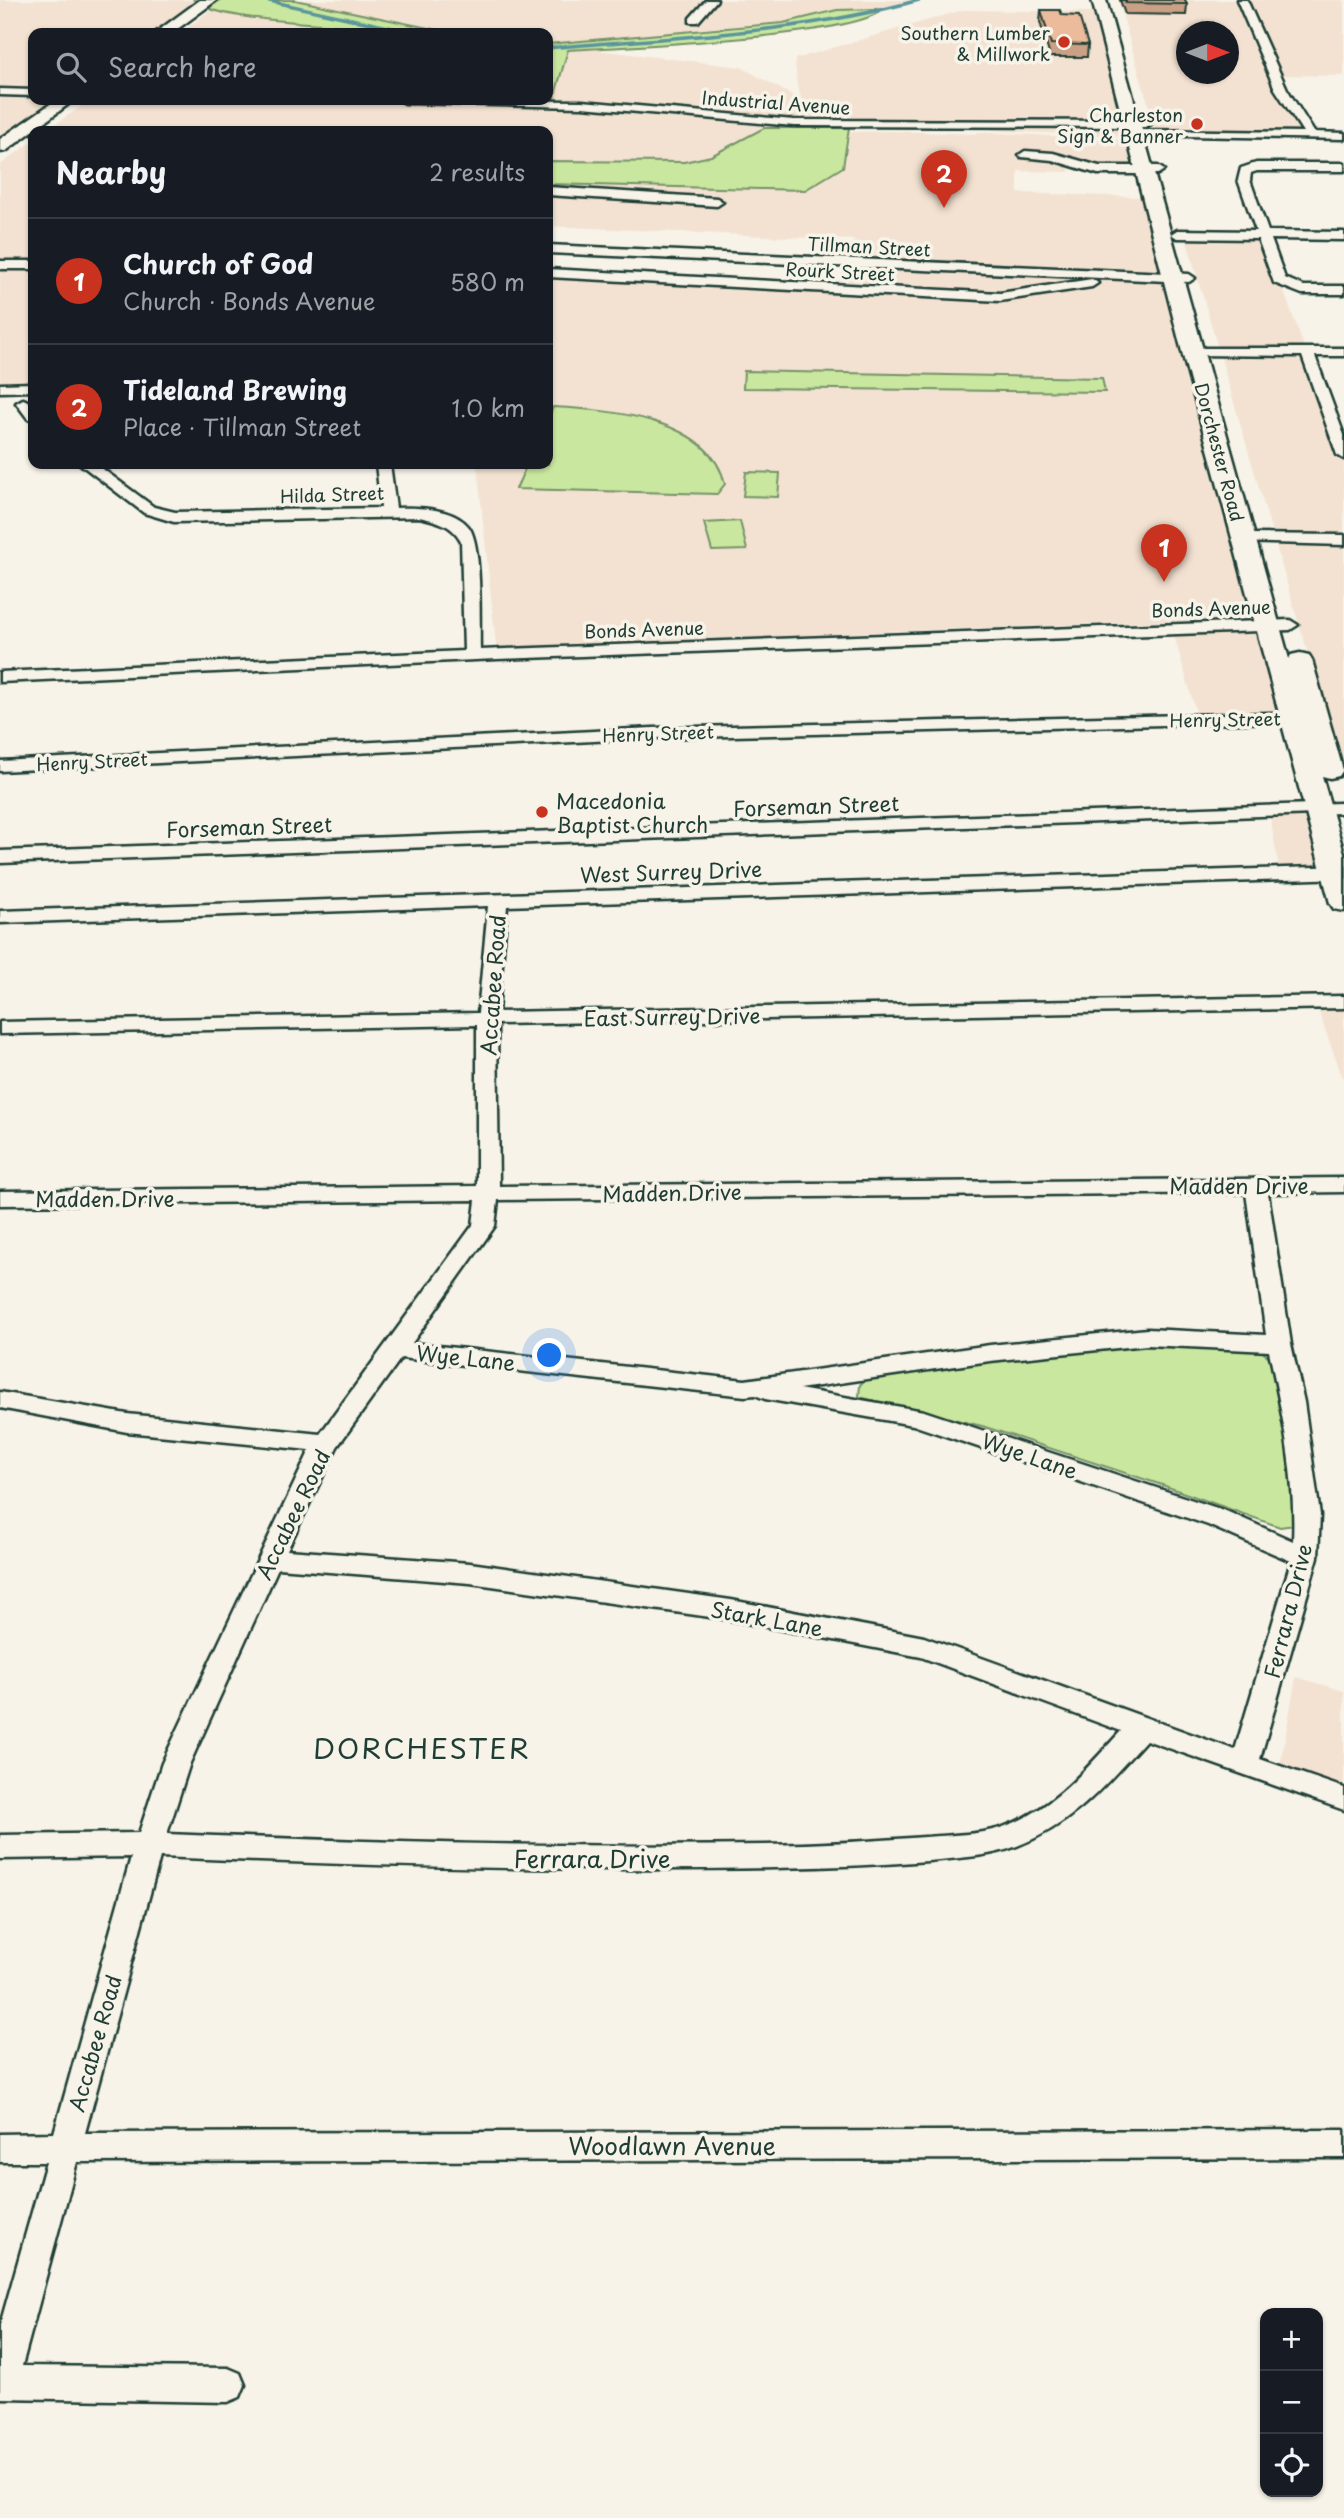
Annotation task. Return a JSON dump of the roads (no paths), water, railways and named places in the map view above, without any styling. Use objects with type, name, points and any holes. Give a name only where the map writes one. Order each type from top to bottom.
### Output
[{"type":"main road","points":[[169,28],[210,0]]},
{"type":"main road","name":"Dorchester Road","points":[[1099,0],[1140,129]]},
{"type":"main road","name":"Dorchester Road","points":[[1111,0],[1140,129],[1253,539],[1267,625],[1342,889]]},
{"type":"main road","points":[[29,126],[59,105]]},
{"type":"main road","points":[[0,147],[28,127]]},
{"type":"main road","name":"Dorchester Road","points":[[1151,170],[1177,234],[1181,278]]},
{"type":"main road","name":"Dorchester Road","points":[[1253,539],[1280,595],[1290,625],[1342,816]]},
{"type":"street","points":[[694,20],[712,0]]},
{"type":"street","points":[[1242,0],[1281,89],[1311,136]]},
{"type":"street","points":[[0,92],[28,93]]},
{"type":"street","name":"Industrial Avenue","points":[[553,103],[794,123],[1140,129],[1344,136]]},
{"type":"street","points":[[1025,155],[1053,157],[1098,170],[1151,170]]},
{"type":"street","points":[[1344,167],[1256,167],[1245,171],[1244,180],[1279,280],[1302,289],[1344,290]]},
{"type":"street","points":[[553,191],[718,202]]},
{"type":"street","points":[[1177,234],[1344,236]]},
{"type":"street","name":"Tillman Street","points":[[553,249],[1181,278]]},
{"type":"street","points":[[0,265],[28,265]]},
{"type":"street","name":"Rourk Street","points":[[553,273],[1000,296],[1026,295],[1130,275]]},
{"type":"street","points":[[1202,351],[1344,352]]},
{"type":"street","points":[[1307,352],[1344,455]]},
{"type":"street","points":[[0,388],[28,387]]},
{"type":"street","points":[[23,403],[28,410]]},
{"type":"street","name":"Hilda Street","points":[[94,469],[149,510],[174,517],[389,512],[437,514],[462,528],[469,541],[472,655]]},
{"type":"street","points":[[384,469],[389,512]]},
{"type":"street","points":[[1253,539],[1344,540]]},
{"type":"street","name":"Bonds Avenue","points":[[0,677],[472,655],[1290,625]]},
{"type":"street","name":"Henry Street","points":[[0,766],[653,733],[1317,718]]},
{"type":"street","name":"Forseman Street","points":[[0,858],[1318,809],[1342,816]]},
{"type":"street","name":"West Surrey Drive","points":[[0,917],[498,900],[1342,889]]},
{"type":"street","name":"Accabee Road","points":[[65,2146],[149,1845],[176,1763],[326,1443],[484,1226],[488,1195],[487,1020],[498,900]]},
{"type":"street","name":"East Surrey Drive","points":[[0,1028],[1344,1002]]},
{"type":"street","name":"Ferrara Drive","points":[[1244,1765],[1305,1557],[1307,1515],[1292,1402],[1279,1344],[1256,1185]]},
{"type":"street","name":"Madden Drive","points":[[0,1198],[1344,1185]]},
{"type":"street","name":"Wye Lane","points":[[745,1388],[989,1353],[1147,1337],[1279,1344]]},
{"type":"street","name":"Wye Lane","points":[[396,1349],[745,1388],[915,1417],[1217,1518],[1305,1557]]},
{"type":"street","points":[[0,1400],[127,1423],[326,1443]]},
{"type":"street","name":"Stark Lane","points":[[270,1558],[470,1573],[731,1611],[924,1647],[1244,1765]]},
{"type":"street","name":"Ferrara Drive","points":[[0,1847],[149,1845],[417,1856],[629,1859],[850,1855],[964,1846],[1007,1838],[1048,1819],[1081,1792],[1142,1727]]},
{"type":"street","points":[[1244,1765],[1344,1799]]},
{"type":"street","name":"Woodlawn Avenue","points":[[0,2148],[1344,2144]]},
{"type":"street","points":[[65,2146],[0,2382],[228,2385]]},
{"type":"waterway","points":[[265,0],[392,28]]},
{"type":"waterway","points":[[553,48],[782,27],[919,0]]},
{"type":"place","name":"Southern Lumber & Millwork","points":[[1064,42]]},
{"type":"place","name":"Charleston Sign & Banner","points":[[1197,124]]},
{"type":"place","name":"Tideland Brewing","points":[[944,208]]},
{"type":"place","name":"Church of God","points":[[1164,582]]},
{"type":"place","name":"Macedonia Baptist Church","points":[[542,812]]},
{"type":"district","name":"DORCHESTER","points":[[422,1747]]}]
